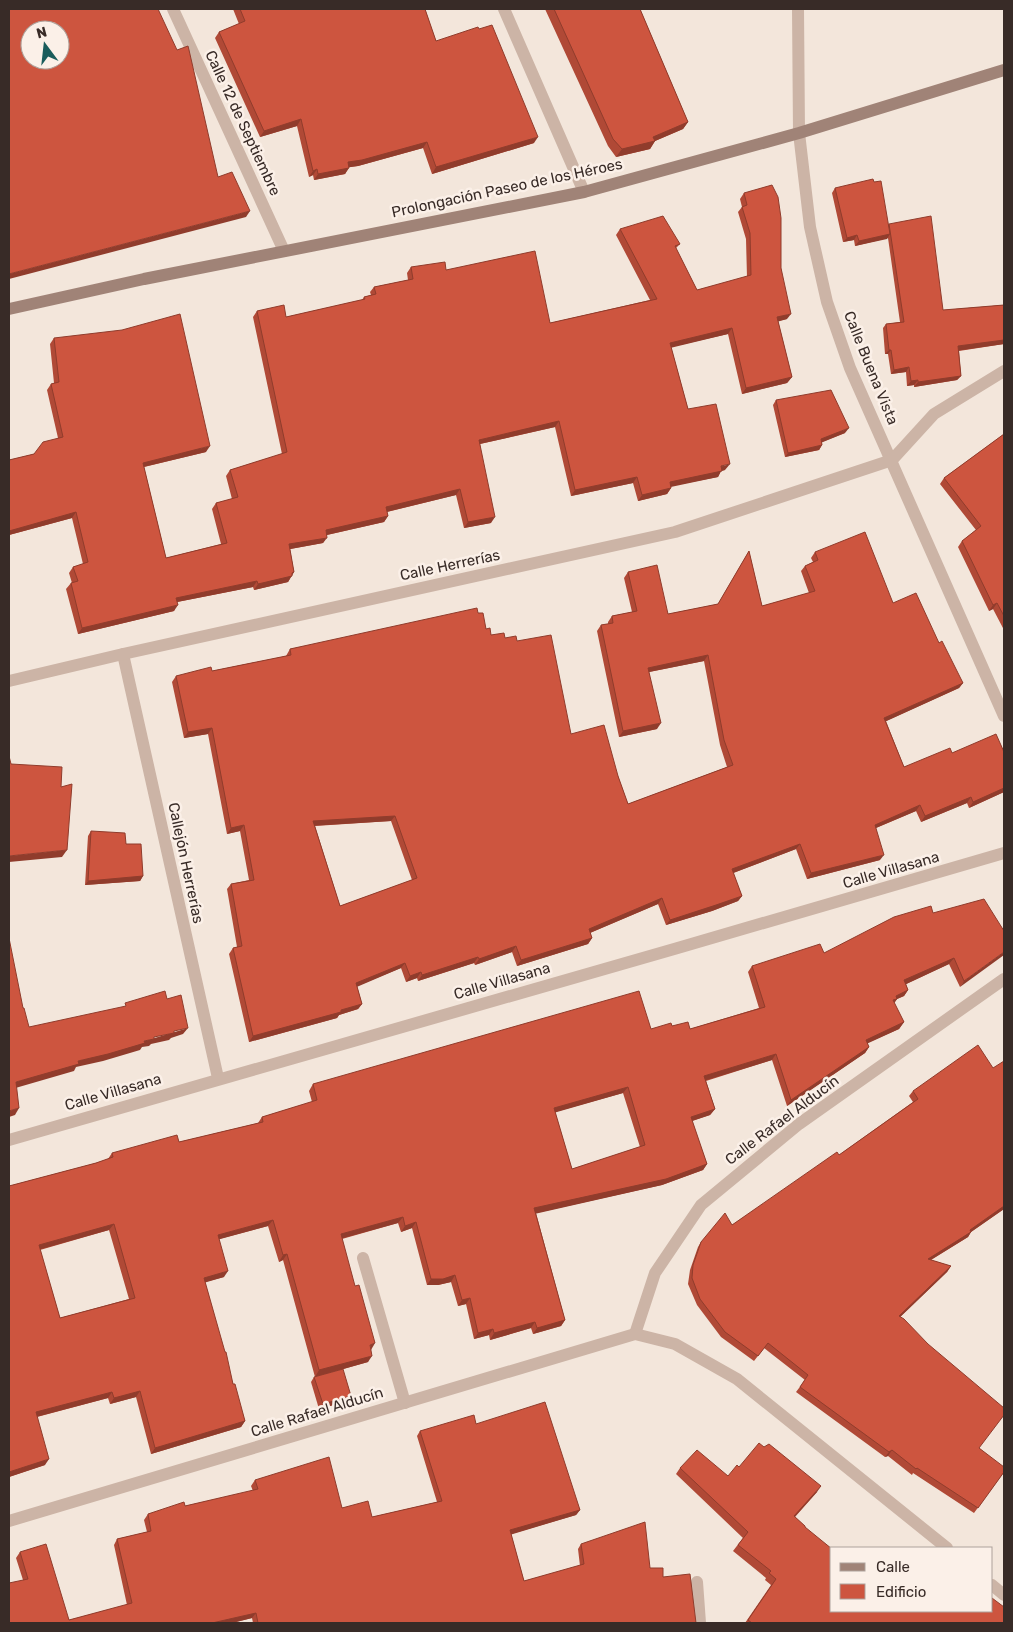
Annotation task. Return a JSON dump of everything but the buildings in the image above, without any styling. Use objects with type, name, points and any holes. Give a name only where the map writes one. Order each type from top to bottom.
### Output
[{"type":"street","name":"Calle 12 de Septiembre","points":[[173,9],[284,251]]},
{"type":"street","points":[[504,9],[584,192]]},
{"type":"street","name":"Calle Buena Vista","points":[[798,9],[799,133],[810,228],[827,302],[850,368],[1004,716]]},
{"type":"street","name":"Prolongación Paseo de los Héroes","points":[[9,309],[144,279],[584,192],[799,133],[1004,70]]},
{"type":"street","points":[[892,460],[934,414],[1004,371]]},
{"type":"street","name":"Calle Herrerías","points":[[9,681],[674,532],[892,460]]},
{"type":"street","name":"Callejón Herrerías","points":[[123,654],[218,1078]]},
{"type":"street","name":"Calle Villasana","points":[[9,1140],[218,1078],[793,916],[1004,853]]},
{"type":"street","name":"Calle Rafael Alducín","points":[[9,1521],[635,1334],[655,1273],[701,1205],[799,1124],[927,1036],[1004,980]]},
{"type":"street","points":[[362,1258],[405,1403]]},
{"type":"street","points":[[635,1334],[675,1344],[737,1380],[946,1547]]},
{"type":"street","points":[[697,1582],[700,1623]]},
{"type":"street","points":[[993,1586],[1004,1595]]}]
